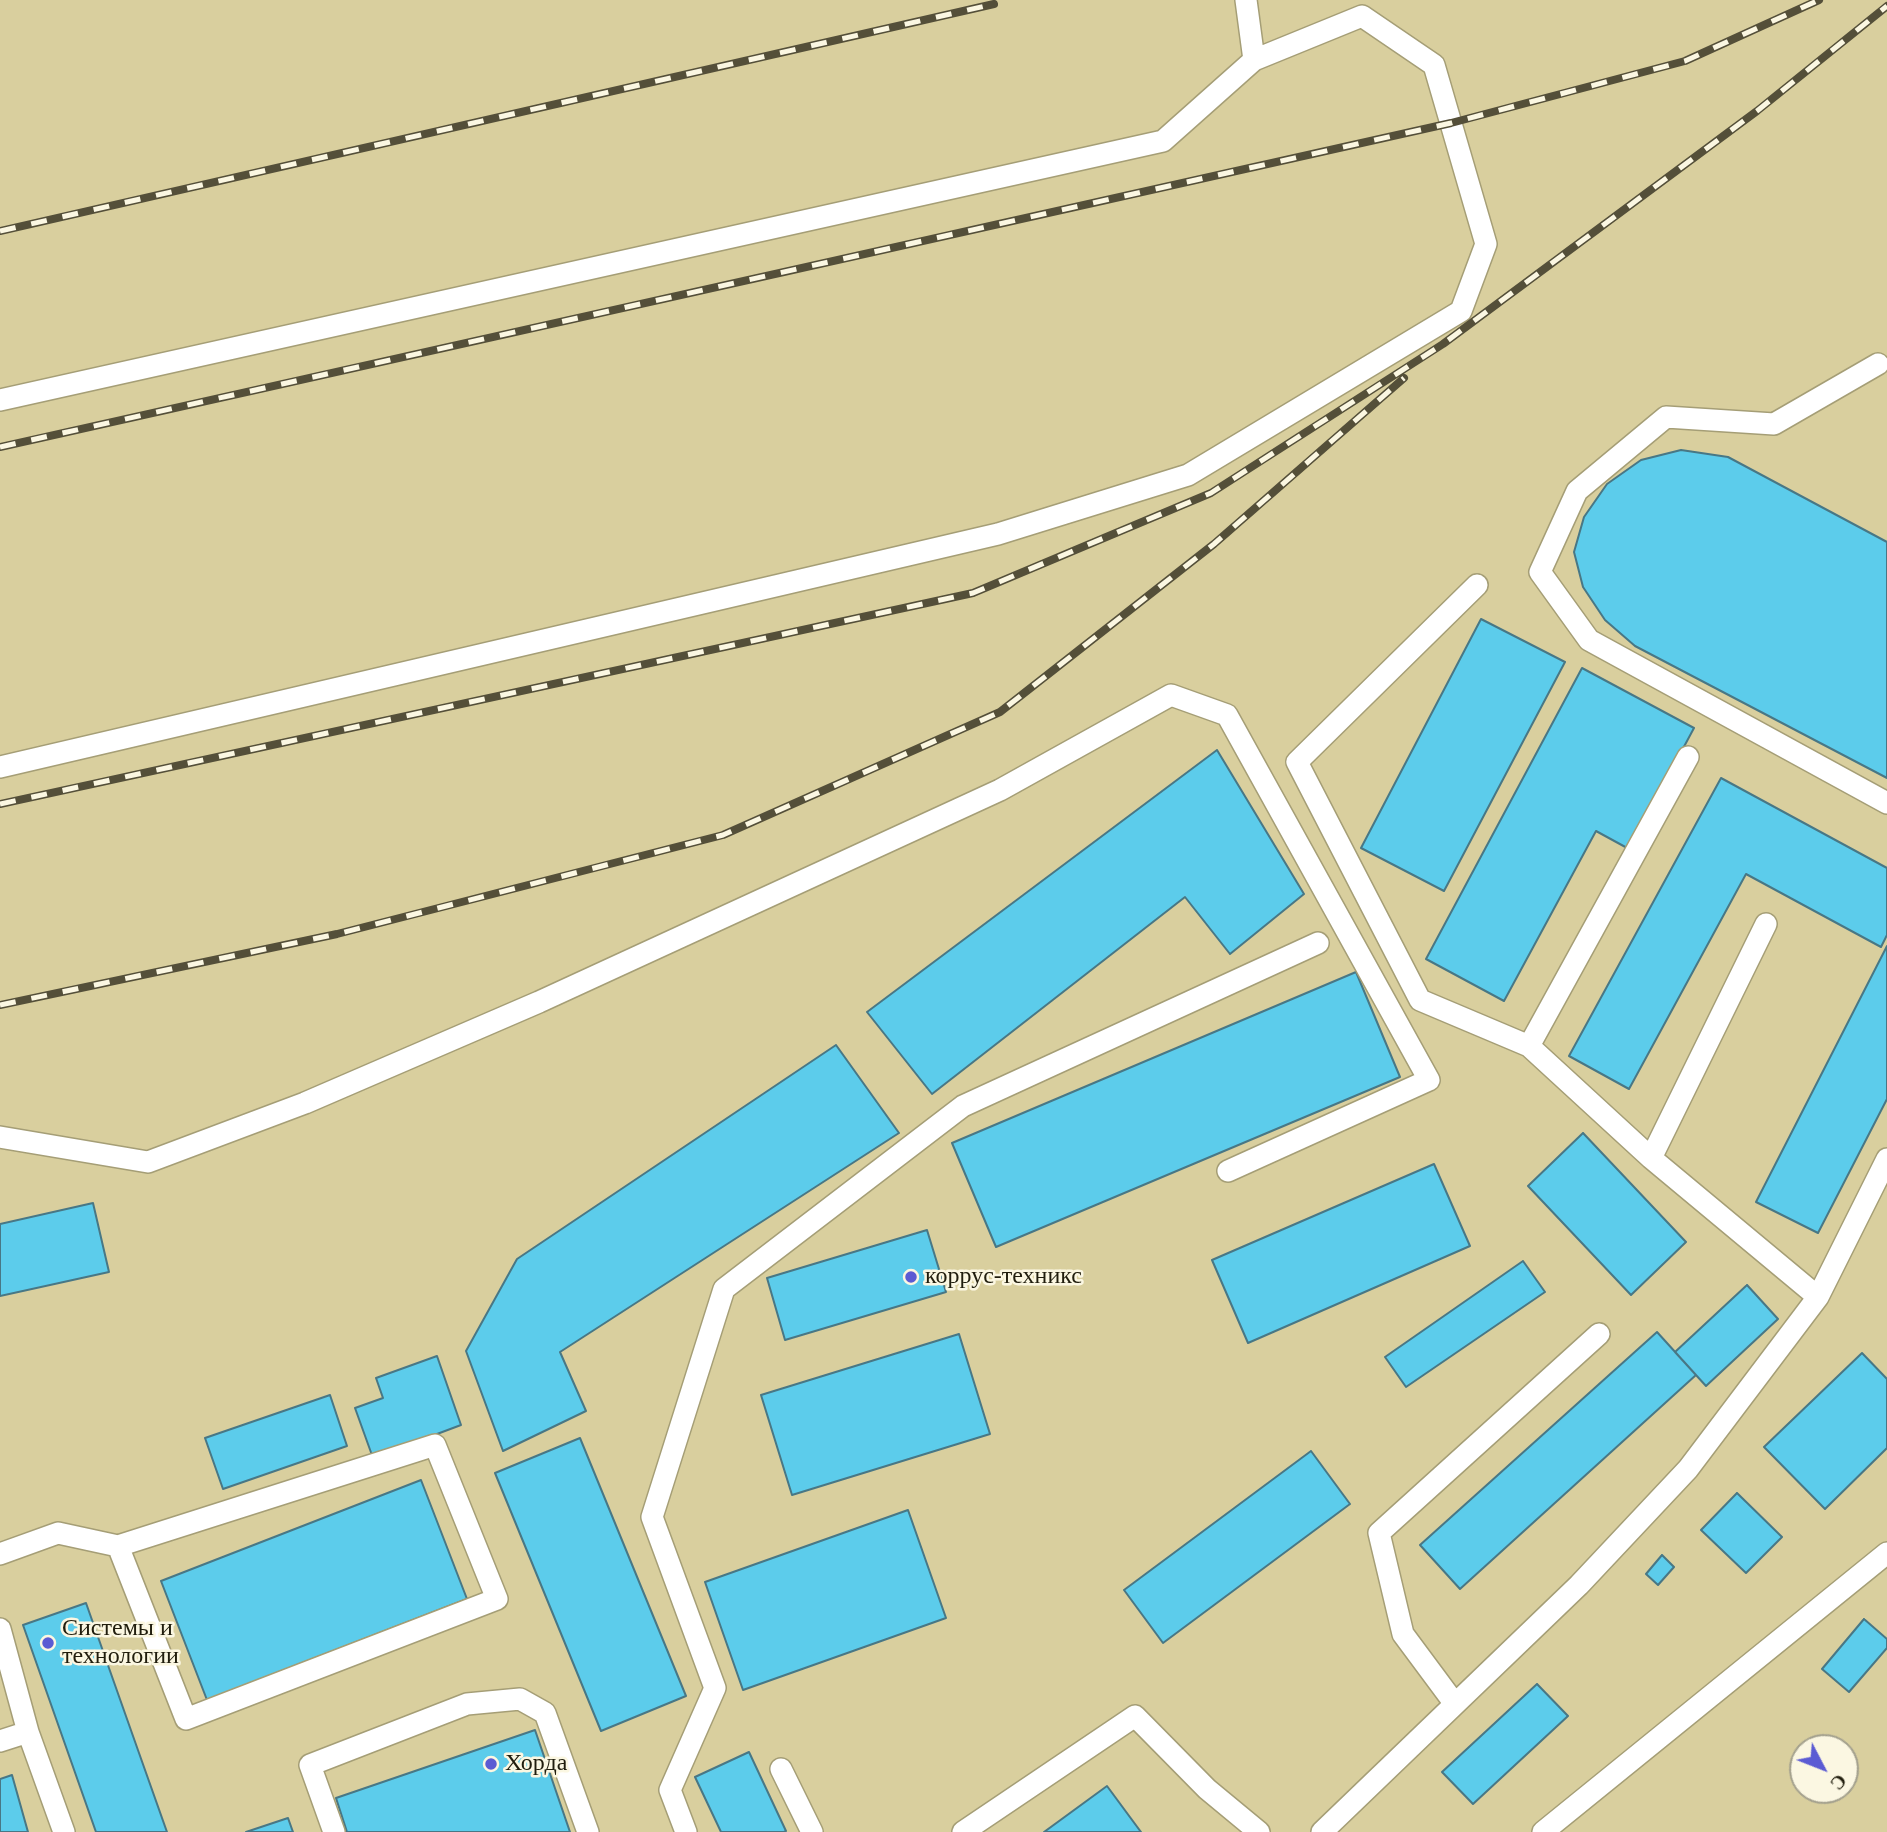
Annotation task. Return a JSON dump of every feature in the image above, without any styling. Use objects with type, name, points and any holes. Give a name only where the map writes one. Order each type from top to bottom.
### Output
[{"type":"lane","points":[[1246,0],[1254,60]]},
{"type":"lane","points":[[0,400],[1163,141],[1254,60],[1362,16],[1434,65],[1486,244],[1461,311],[1188,475],[998,534],[0,767]]},
{"type":"lane","points":[[1884,360],[1774,424],[1666,417],[1577,491],[1540,572],[1589,640],[1887,803]]},
{"type":"lane","points":[[1477,585],[1297,762],[1420,1000],[1529,1046],[1651,1158],[1818,1297]]},
{"type":"lane","points":[[0,1137],[148,1162],[162,1157],[304,1103],[552,996],[1000,790],[1171,695],[1227,715],[1429,1080],[1228,1171]]},
{"type":"lane","points":[[1529,1046],[1688,757]]},
{"type":"lane","points":[[1651,1158],[1766,924]]},
{"type":"lane","points":[[686,1832],[670,1790],[715,1688],[652,1517],[724,1289],[964,1106],[1318,943]]},
{"type":"lane","points":[[1322,1832],[1579,1585],[1688,1469],[1818,1297],[1887,1159]]},
{"type":"lane","points":[[1455,1704],[1403,1634],[1379,1534],[1599,1334]]},
{"type":"lane","points":[[0,1554],[58,1533],[118,1546],[435,1445],[497,1599],[186,1719],[118,1546]]},
{"type":"lane","points":[[1543,1832],[1887,1553]]},
{"type":"lane","points":[[0,1629],[28,1732],[64,1832]]},
{"type":"lane","points":[[334,1832],[310,1765],[467,1704],[520,1699],[545,1713],[588,1832]]},
{"type":"lane","points":[[963,1832],[1135,1716],[1206,1788],[1259,1832]]},
{"type":"lane","points":[[0,1741],[28,1732]]},
{"type":"lane","points":[[781,1769],[812,1832]]},
{"type":"shaded area","points":[[0,0],[1887,0],[1887,1832],[0,1832]]},
{"type":"building","points":[[1681,450],[1728,457],[1887,542],[1887,778],[1635,646],[1605,620],[1583,587],[1574,552],[1584,517],[1607,484],[1641,460]]},
{"type":"building","points":[[1481,619],[1565,662],[1444,891],[1361,848]]},
{"type":"building","points":[[1582,668],[1694,728],[1629,849],[1596,831],[1504,1001],[1426,959]]},
{"type":"building","points":[[1217,750],[1304,894],[1230,954],[1185,897],[932,1094],[867,1012]]},
{"type":"building","points":[[1721,778],[1887,868],[1887,935],[1881,947],[1746,874],[1629,1089],[1569,1056]]},
{"type":"building","points":[[1887,946],[1887,1099],[1818,1233],[1756,1202]]},
{"type":"building","points":[[1356,972],[1400,1077],[996,1247],[952,1143]]},
{"type":"building","points":[[836,1045],[899,1133],[560,1352],[586,1411],[503,1451],[466,1351],[517,1259]]},
{"type":"building","points":[[1583,1133],[1686,1242],[1631,1295],[1528,1186]]},
{"type":"building","points":[[1434,1164],[1470,1246],[1248,1343],[1212,1260]]},
{"type":"building","points":[[93,1203],[109,1272],[0,1296],[0,1224]]},
{"type":"building","points":[[927,1230],[946,1292],[785,1340],[767,1278]]},
{"type":"building","points":[[1523,1261],[1545,1292],[1406,1387],[1385,1357]]},
{"type":"building","points":[[1747,1285],[1778,1319],[1706,1386],[1675,1352]]},
{"type":"building","points":[[1657,1332],[1696,1375],[1460,1589],[1420,1545]]},
{"type":"building","points":[[959,1334],[990,1434],[792,1495],[761,1395]]},
{"type":"building","points":[[1862,1353],[1887,1379],[1887,1448],[1825,1509],[1764,1447]]},
{"type":"building","points":[[437,1356],[461,1425],[373,1458],[355,1408],[383,1398],[376,1378]]},
{"type":"building","points":[[330,1395],[347,1446],[223,1489],[205,1438]]},
{"type":"building","points":[[580,1438],[686,1696],[601,1731],[495,1473]]},
{"type":"building","points":[[1311,1451],[1350,1504],[1163,1643],[1124,1590]]},
{"type":"building","points":[[421,1480],[467,1599],[207,1700],[161,1581]]},
{"type":"building","points":[[1737,1493],[1782,1537],[1746,1573],[1701,1530]]},
{"type":"building","points":[[908,1510],[946,1618],[743,1690],[705,1582]]},
{"type":"building","points":[[1662,1555],[1674,1567],[1658,1585],[1646,1574]]},
{"type":"building","points":[[86,1603],[167,1832],[96,1832],[23,1625]]},
{"type":"building","points":[[1864,1619],[1887,1639],[1887,1648],[1849,1692],[1822,1669]]},
{"type":"building","points":[[1537,1684],[1568,1716],[1473,1804],[1442,1772]]},
{"type":"building","name":"Хорда","points":[[535,1730],[570,1832],[347,1832],[336,1798]]},
{"type":"building","points":[[749,1752],[786,1831],[784,1832],[721,1832],[695,1777]]},
{"type":"building","points":[[12,1775],[28,1832],[0,1832],[0,1779]]},
{"type":"building","points":[[1107,1786],[1141,1832],[1044,1832]]},
{"type":"building","points":[[288,1818],[293,1832],[246,1832]]},
{"type":"railway","points":[[0,447],[1451,123],[1685,61],[1819,0]]},
{"type":"railway","points":[[0,231],[994,4]]},
{"type":"railway","points":[[0,804],[973,593],[1211,493],[1443,344],[1757,111],[1887,6]]},
{"type":"railway","points":[[0,1005],[337,934],[723,835],[1000,712],[1214,544],[1404,378]]},
{"type":"place","name":"коррус-техникс","points":[[911,1277]]},
{"type":"place","name":"Системы и технологии","points":[[48,1643]]},
{"type":"place","name":"Хорда","points":[[491,1764]]}]
